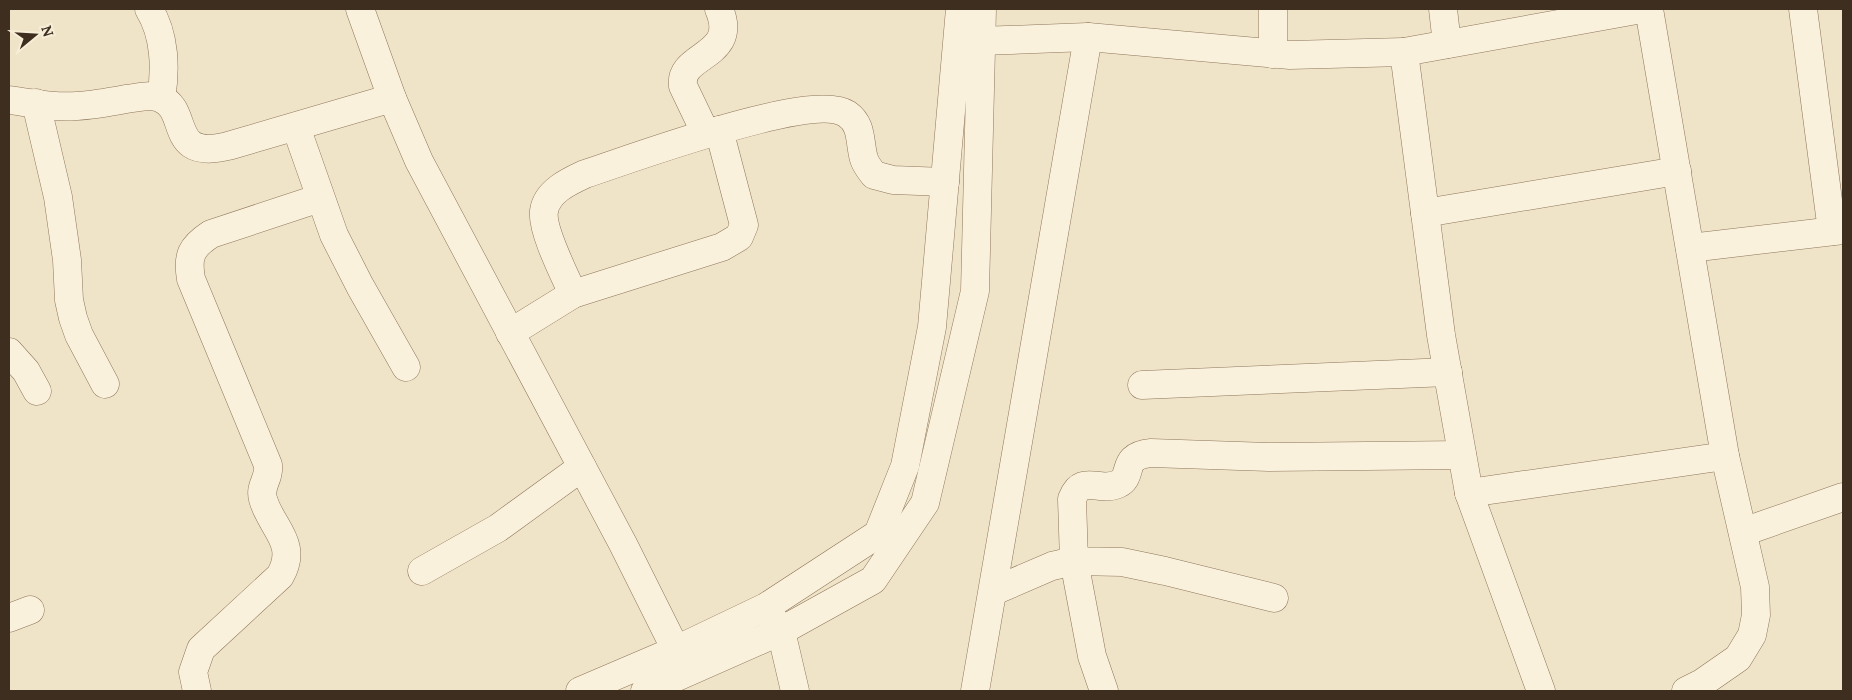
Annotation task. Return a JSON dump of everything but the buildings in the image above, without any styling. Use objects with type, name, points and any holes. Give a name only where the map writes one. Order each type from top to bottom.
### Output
[{"type":"street","points":[[149,9],[159,34],[164,58],[164,82],[161,98]]},
{"type":"street","points":[[360,9],[392,98],[419,161],[582,467],[676,650]]},
{"type":"street","points":[[510,333],[573,294],[722,248],[739,237],[744,225],[712,132],[683,86],[682,80],[688,68],[712,51],[720,39],[724,29],[724,20],[720,9]]},
{"type":"street","points":[[580,691],[676,650],[766,607],[878,534],[905,466],[932,327],[960,9]]},
{"type":"street","points":[[645,691],[781,631],[873,580],[925,503],[975,291],[982,9]]},
{"type":"street","points":[[1273,9],[1273,54]]},
{"type":"street","points":[[1443,9],[1447,44]]},
{"type":"street","points":[[981,41],[1088,37],[1290,56],[1404,52],[1642,9]]},
{"type":"street","points":[[1649,9],[1725,456],[1756,587],[1756,615],[1752,635],[1738,658],[1698,689]]},
{"type":"street","points":[[1690,248],[1838,231],[1803,9]]},
{"type":"street","points":[[976,691],[1088,37]]},
{"type":"street","points":[[1404,52],[1448,372],[1469,492],[1541,691]]},
{"type":"street","points":[[9,100],[76,107],[146,97],[161,98],[172,109],[182,133],[196,148],[207,150],[217,149],[392,98]]},
{"type":"street","points":[[36,103],[58,197],[67,260],[69,300],[79,335],[105,384]]},
{"type":"street","points":[[573,294],[546,229],[544,211],[547,202],[556,191],[569,181],[586,174],[735,125],[799,112],[832,109],[845,113],[854,120],[860,134],[864,158],[874,175],[893,180],[945,182]]},
{"type":"street","points":[[296,126],[334,235],[360,286],[406,367]]},
{"type":"street","points":[[1425,213],[1676,171]]},
{"type":"street","points":[[197,691],[193,672],[201,649],[280,576],[286,565],[287,553],[284,540],[263,500],[263,486],[270,472],[268,465],[192,279],[189,264],[192,251],[199,242],[212,234],[320,198]]},
{"type":"street","points":[[9,352],[26,371],[37,391]]},
{"type":"street","points":[[1142,385],[1448,372]]},
{"type":"street","points":[[1104,691],[1092,656],[1074,561],[1072,499],[1075,490],[1083,485],[1111,486],[1120,483],[1131,461],[1141,454],[1269,457],[1462,455]]},
{"type":"street","points":[[1469,492],[1725,456]]},
{"type":"street","points":[[422,571],[498,528],[582,467]]},
{"type":"street","points":[[1742,532],[1843,497]]},
{"type":"street","points":[[994,591],[1052,566],[1074,561],[1122,562],[1274,598]]},
{"type":"street","points":[[766,607],[781,631],[795,691]]}]
